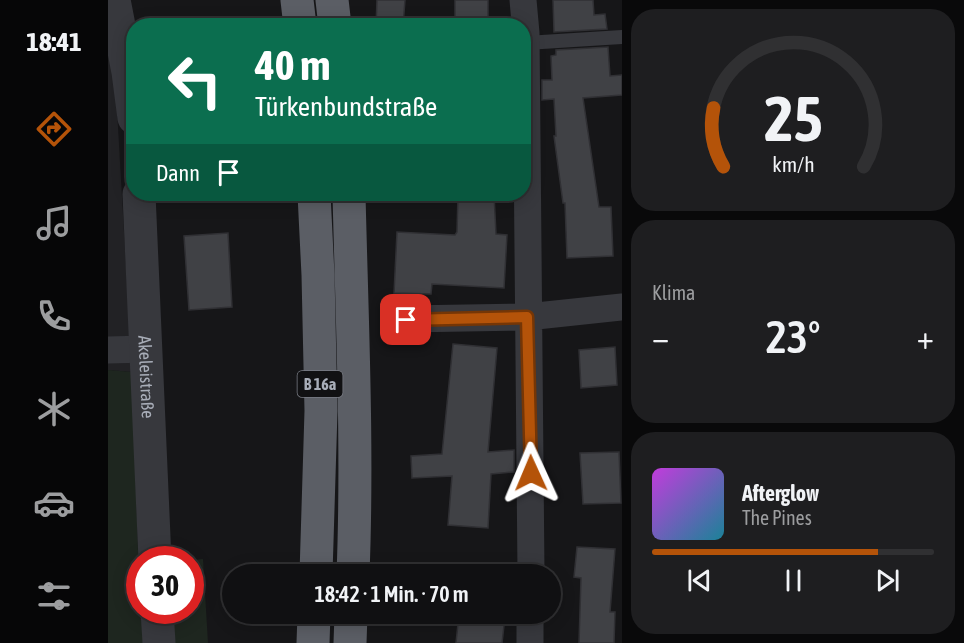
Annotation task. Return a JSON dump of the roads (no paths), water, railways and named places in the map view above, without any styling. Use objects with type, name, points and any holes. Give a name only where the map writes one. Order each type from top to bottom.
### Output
[{"type":"highway","points":[[297,0],[299,18]]},
{"type":"highway","points":[[332,0],[334,18]]},
{"type":"highway","name":"B 16a","points":[[314,201],[321,411],[316,564]]},
{"type":"highway","name":"B 16a","points":[[349,201],[354,424],[353,564]]},
{"type":"highway","points":[[313,643],[314,624]]},
{"type":"highway","points":[[350,643],[351,624]]},
{"type":"street","points":[[114,0],[126,62]]},
{"type":"street","points":[[523,0],[524,18]]},
{"type":"street","name":"Akeleistraße","points":[[139,201],[154,546]]},
{"type":"street","points":[[527,201],[531,564]]},
{"type":"street","points":[[406,320],[527,317],[622,307]]},
{"type":"street","points":[[108,350],[146,349]]},
{"type":"street","points":[[158,624],[159,643]]},
{"type":"street","points":[[530,624],[530,643]]},
{"type":"lane","points":[[531,43],[622,37]]}]
